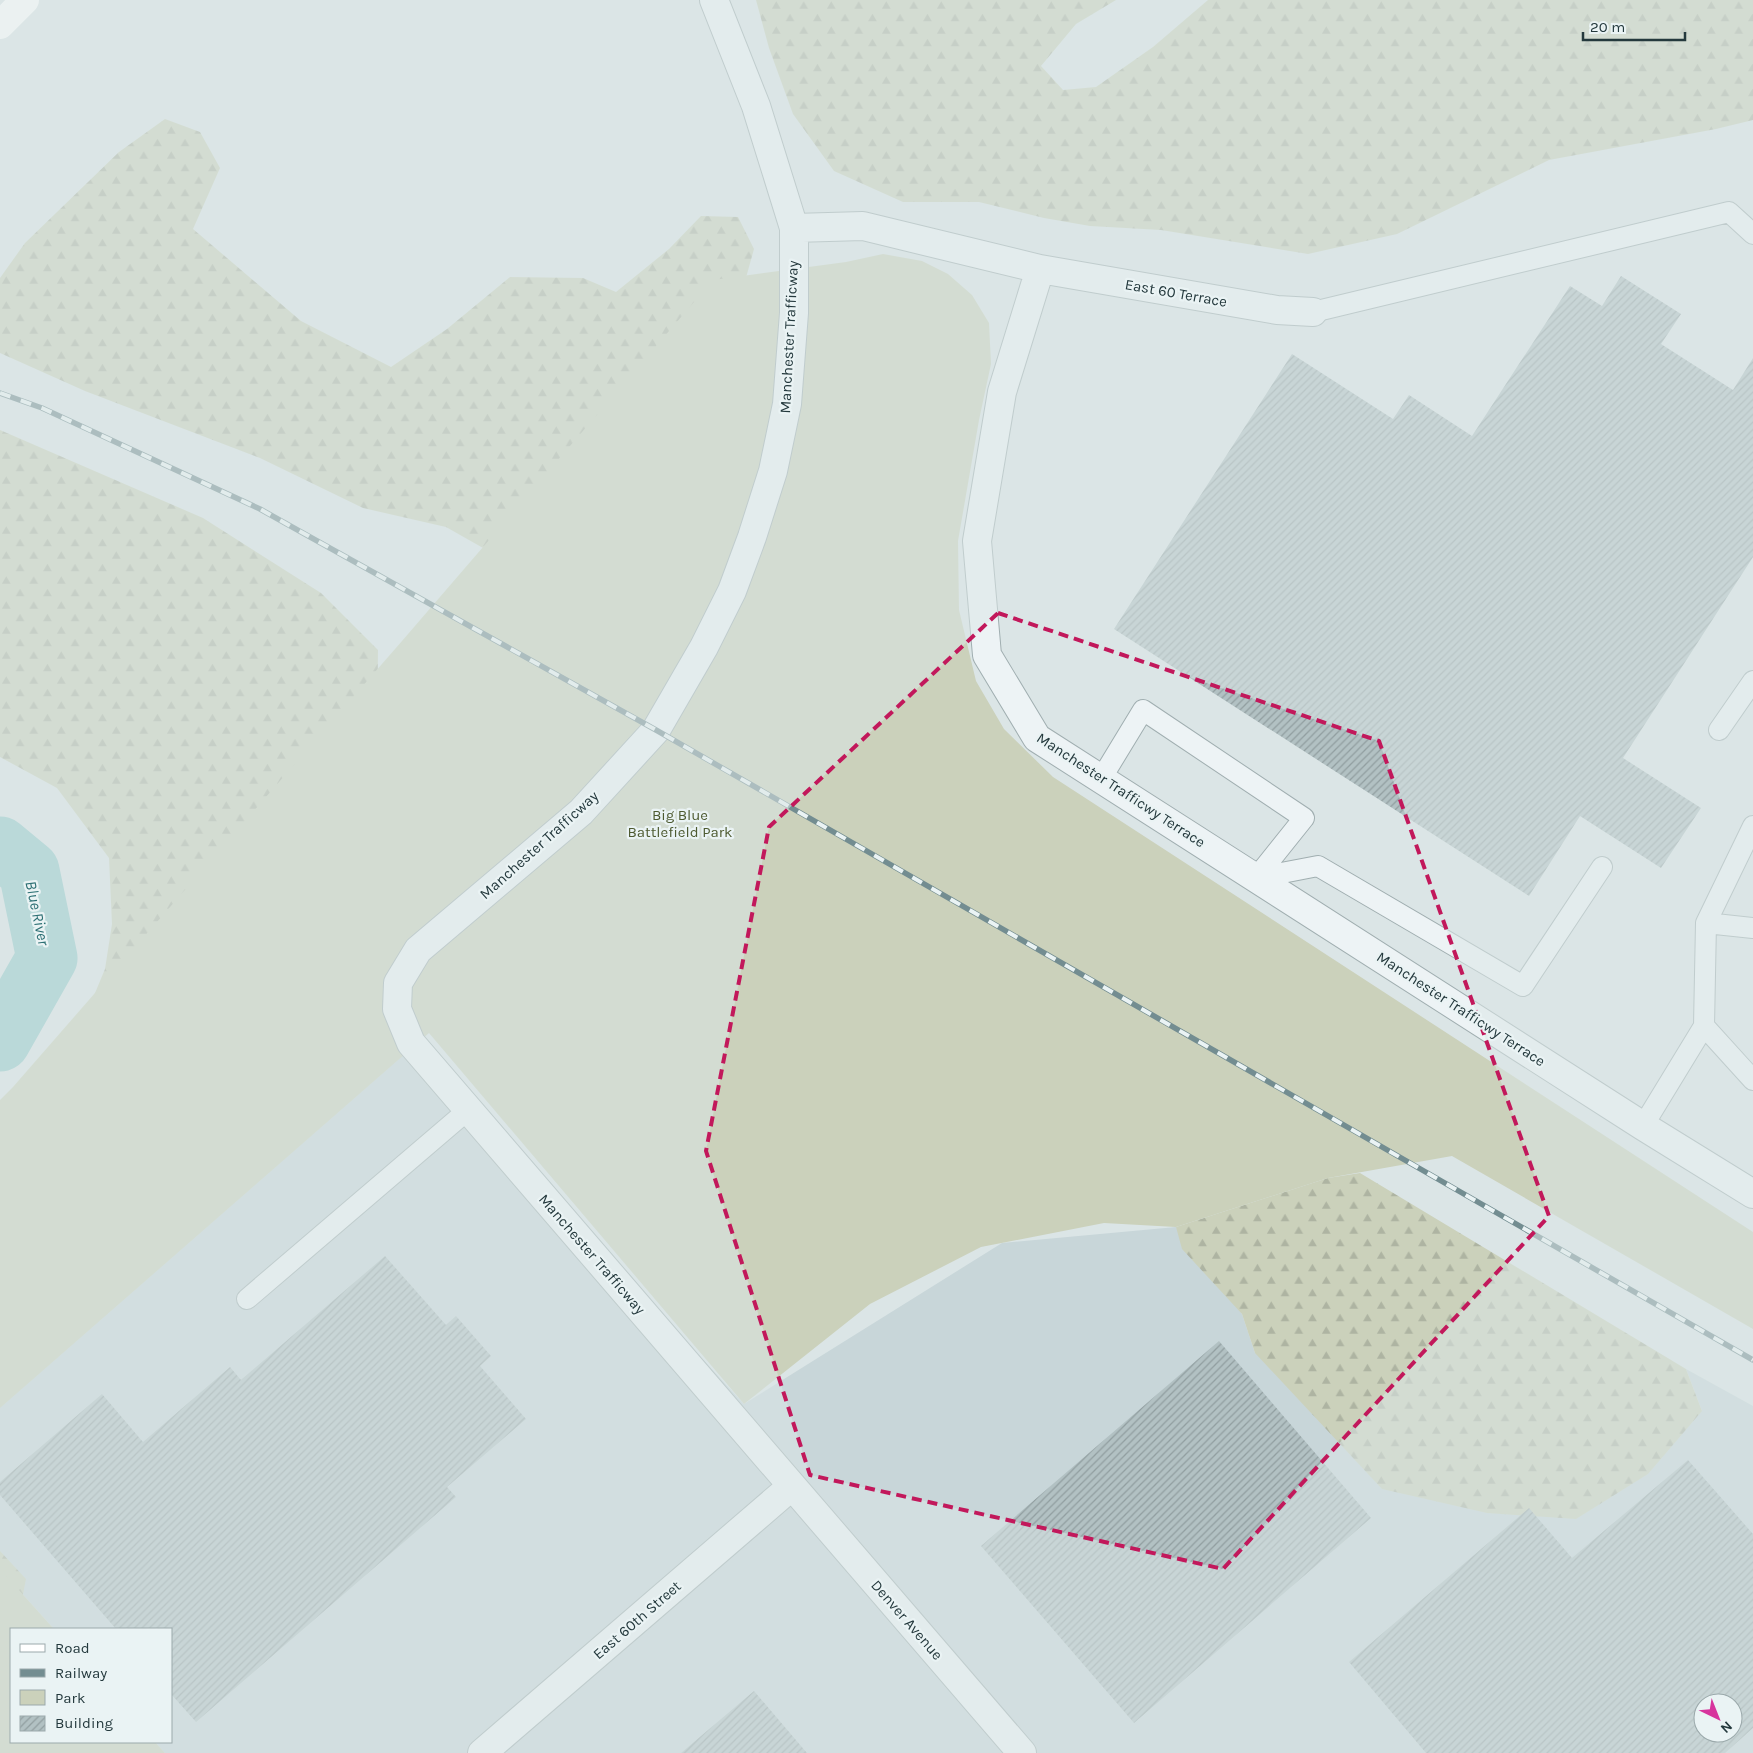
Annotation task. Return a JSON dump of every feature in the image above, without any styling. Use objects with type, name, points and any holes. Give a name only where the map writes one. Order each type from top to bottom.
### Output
[{"type":"main road","points":[[0,25],[25,0]]},
{"type":"street","name":"Manchester Trafficway","points":[[714,0],[756,106],[794,228],[794,313],[787,404],[773,471],[732,591],[704,647],[656,730],[581,812],[418,950],[398,983],[397,1009],[411,1043],[792,1486]]},
{"type":"street","points":[[794,228],[863,226],[1040,269]]},
{"type":"street","name":"East 60 Terrace","points":[[1040,269],[1277,310],[1313,312]]},
{"type":"street","name":"Manchester Trafficwy Terrace","points":[[1040,269],[1002,392],[978,541],[987,654],[1037,738],[1643,1126],[1753,1194]]},
{"type":"street","name":"East 60th Street","points":[[482,1753],[792,1486]]},
{"type":"street","name":"Denver Avenue","points":[[792,1486],[1022,1753]]},
{"type":"lane","points":[[1313,312],[1729,212],[1753,234]]},
{"type":"lane","points":[[1719,730],[1753,681]]},
{"type":"lane","points":[[1102,779],[1144,710],[1304,818],[1256,878]]},
{"type":"lane","points":[[1643,1126],[1704,1026],[1706,923],[1753,826]]},
{"type":"lane","points":[[1256,878],[1318,866],[1524,986],[1602,868]]},
{"type":"lane","points":[[1706,923],[1753,928]]},
{"type":"lane","points":[[1704,1026],[1753,1080]]},
{"type":"lane","points":[[247,1300],[468,1110]]},
{"type":"highlighted area","points":[[998,613],[1379,741],[1549,1216],[1223,1569],[810,1475],[706,1151],[769,827]]},
{"type":"shaded area","points":[[411,1043],[744,1404],[1002,1243],[1176,1227],[1242,1314],[1255,1353],[1702,1411],[1686,1369],[1753,1406],[1753,1753],[165,1753],[156,1743],[172,1743],[172,1628],[53,1628],[0,1569],[0,1407]]},
{"type":"green space","points":[[756,0],[1116,0],[1076,24],[1041,66],[1063,90],[1096,87],[1153,47],[1208,0],[1753,0],[1753,120],[1716,129],[1549,160],[1397,234],[1308,254],[1161,230],[1090,226],[1044,218],[979,202],[903,202],[834,171],[793,114],[769,48]]},
{"type":"green space","points":[[165,119],[200,132],[220,168],[193,229],[301,321],[391,367],[447,329],[510,277],[583,278],[616,292],[669,249],[701,216],[738,217],[754,249],[737,310],[545,583],[446,527],[363,508],[260,458],[85,391],[0,353],[0,278],[25,243],[119,152]]},
{"type":"green space","name":"Big Blue Battlefield Park","points":[[883,254],[922,261],[948,274],[972,295],[989,323],[991,364],[979,420],[958,541],[959,610],[976,681],[1004,729],[1053,777],[1753,1232],[1753,1329],[1452,1156],[1328,1178],[1176,1227],[1104,1223],[981,1247],[870,1304],[744,1404],[429,1033],[0,1408],[0,1100],[402,641],[713,280],[846,262]]},
{"type":"green space","points":[[0,430],[203,518],[321,593],[378,650],[377,748],[78,1034],[105,969],[112,924],[109,858],[57,788],[0,757]]},
{"type":"green space","points":[[1360,1173],[1686,1369],[1702,1411],[1648,1474],[1576,1519],[1487,1513],[1382,1489],[1255,1353],[1242,1314],[1182,1249],[1176,1227],[1328,1178]]},
{"type":"green space","points":[[0,1551],[26,1579],[17,1625],[0,1633]]},
{"type":"green space","points":[[0,1569],[53,1628],[10,1628],[10,1743],[156,1743],[165,1753],[0,1753]]},
{"type":"building","points":[[1621,276],[1681,314],[1661,344],[1733,390],[1753,358],[1753,557],[1623,758],[1701,808],[1661,868],[1580,816],[1529,896],[1114,629],[1292,354],[1393,419],[1409,395],[1472,436],[1570,286],[1602,306]]},
{"type":"building","points":[[385,1256],[446,1325],[456,1316],[491,1356],[480,1366],[526,1419],[447,1487],[456,1497],[196,1722],[172,1695],[172,1628],[115,1628],[0,1495],[0,1482],[102,1394],[143,1442],[230,1367],[241,1380]]},
{"type":"building","points":[[1219,1341],[1371,1518],[1134,1723],[981,1546]]},
{"type":"building","points":[[1688,1460],[1753,1534],[1753,1728],[1743,1737],[1743,1693],[1693,1693],[1693,1743],[1736,1743],[1725,1753],[1426,1753],[1349,1662],[1529,1508],[1572,1558]]},
{"type":"building","points":[[754,1691],[807,1753],[681,1753]]},
{"type":"waterway","name":"Blue River","points":[[0,847],[29,871],[47,958],[0,1041]]},
{"type":"railway","points":[[0,393],[42,408],[260,509],[656,730],[1753,1360]]}]
